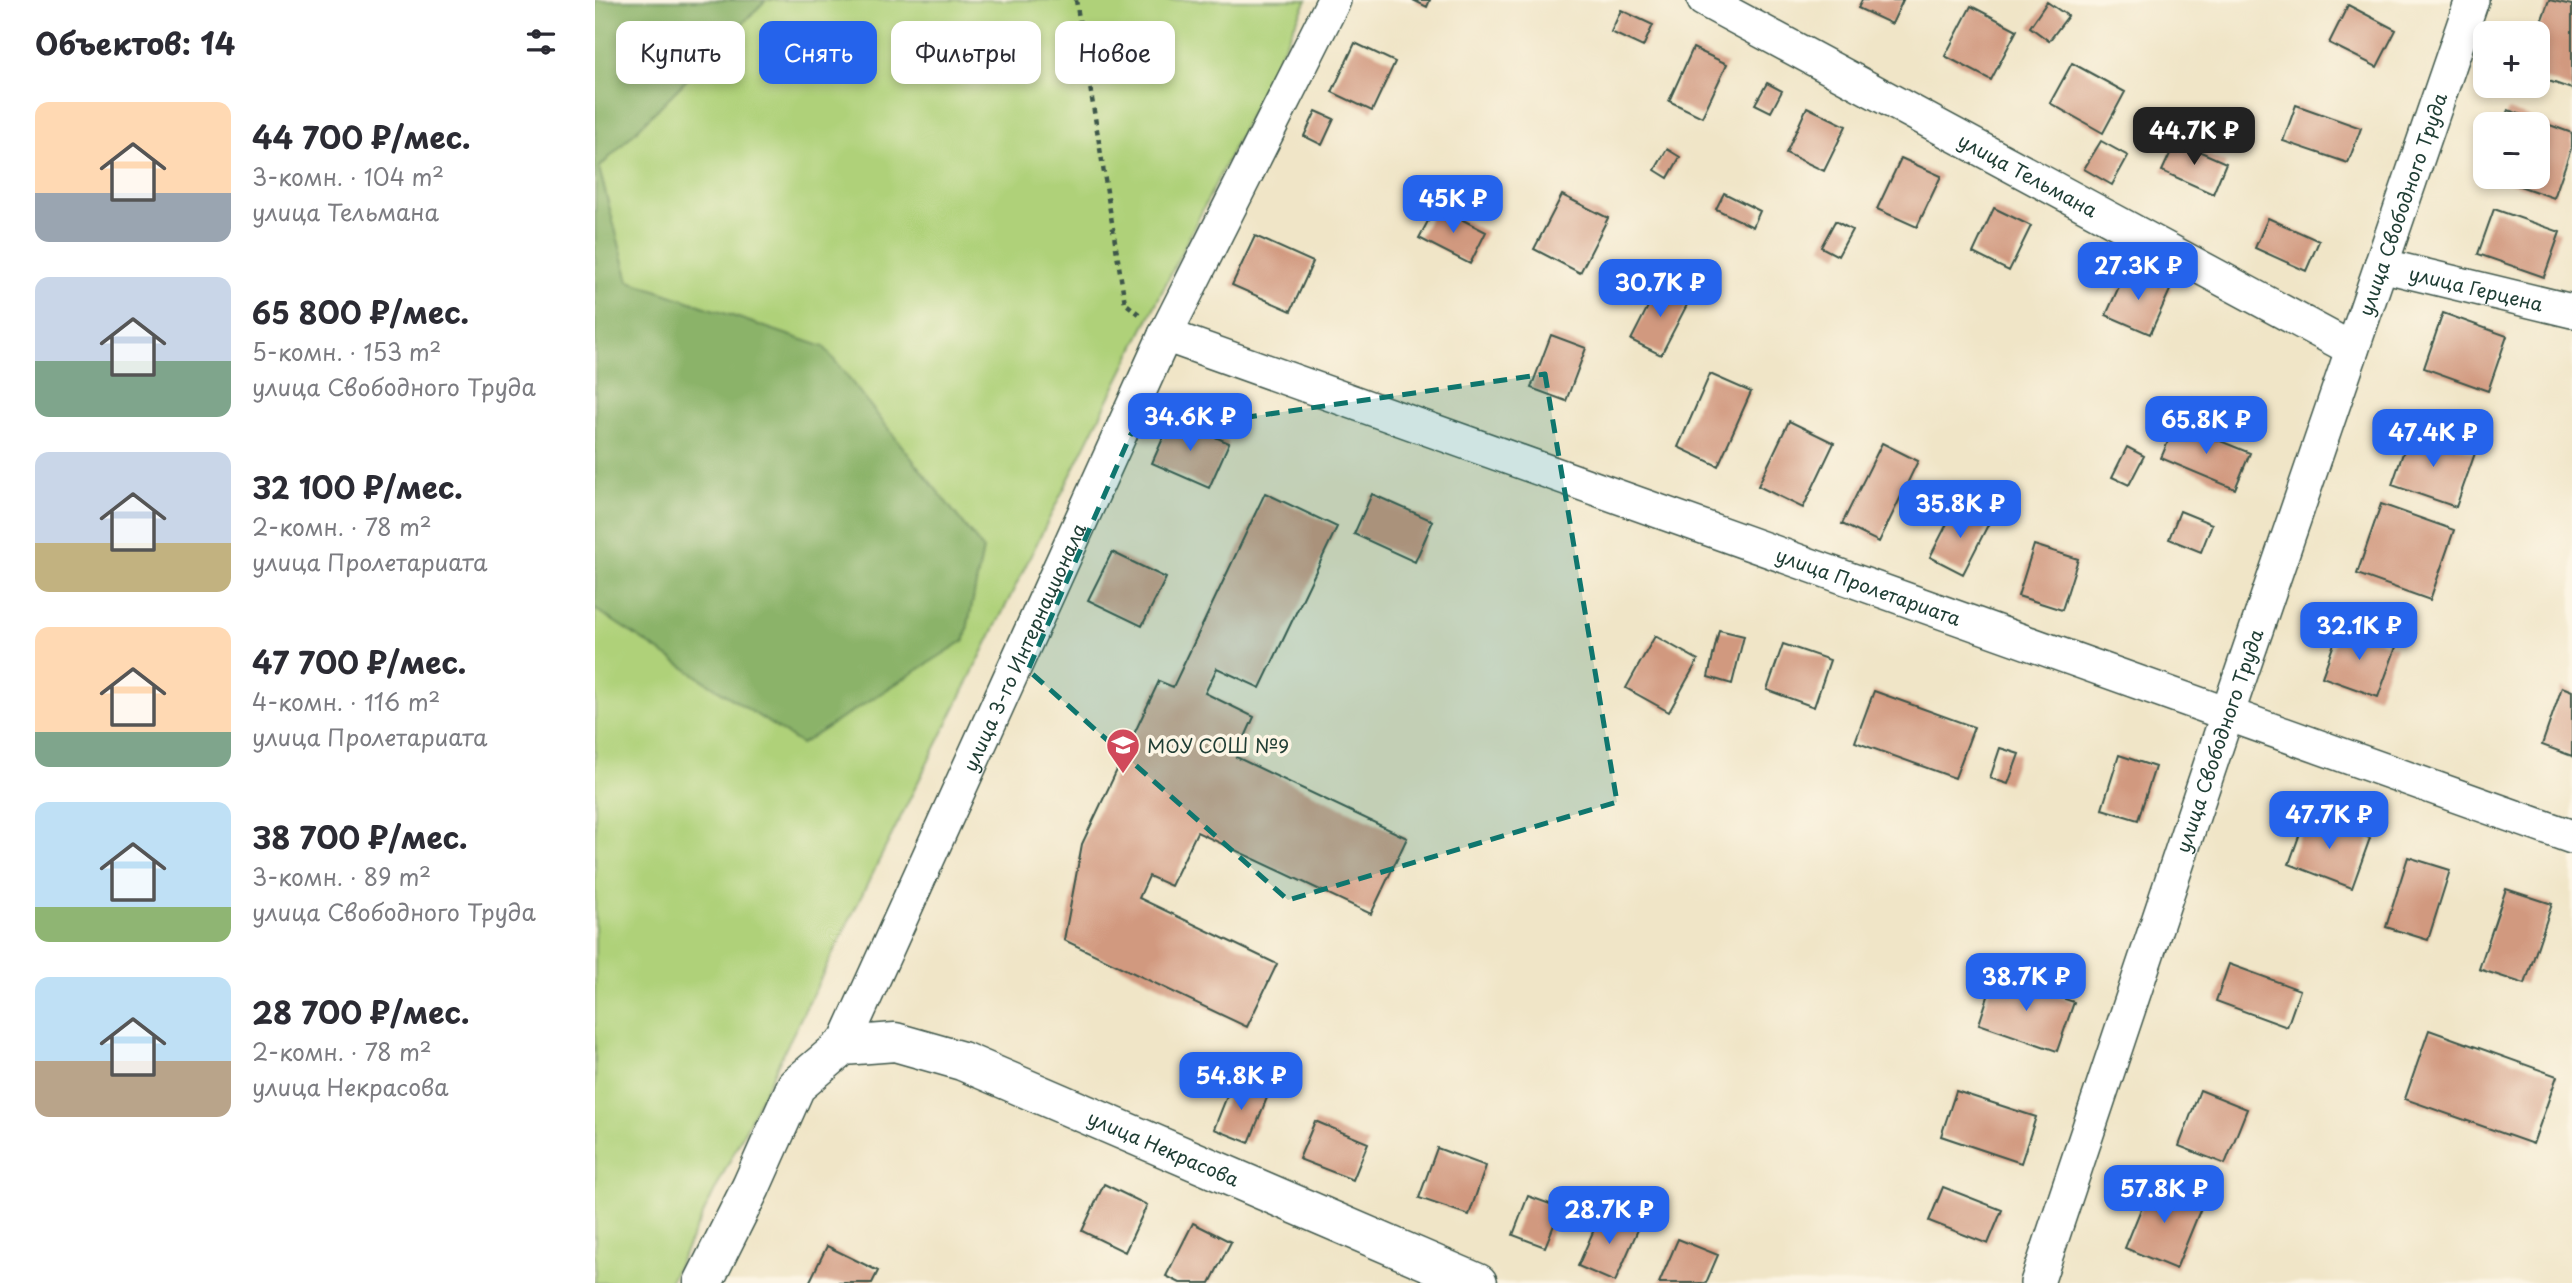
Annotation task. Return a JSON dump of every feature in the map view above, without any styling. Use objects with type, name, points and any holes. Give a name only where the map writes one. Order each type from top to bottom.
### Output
[{"type":"street","name":"улица 3-го Интернационала","points":[[703,1283],[751,1187],[796,1086],[843,1046],[1165,335],[1334,0]]},
{"type":"street","name":"улица Тельмана","points":[[1703,0],[2352,349]]},
{"type":"street","name":"улица Свободного Труда","points":[[2037,1283],[2227,715],[2472,0]]},
{"type":"street","name":"улица Герцена","points":[[2381,265],[2572,311]]},
{"type":"street","name":"улица Пролетариата","points":[[1165,335],[2572,837]]},
{"type":"street","name":"улица Некрасова","points":[[843,1046],[895,1042],[962,1061],[1478,1283]]},
{"type":"path","points":[[1076,0],[1125,303],[1165,335]]},
{"type":"highlighted area","points":[[1545,374],[1617,802],[1288,900],[1028,670],[1131,434]]},
{"type":"green space","points":[[595,0],[1307,0],[669,1283],[595,1283]]},
{"type":"green space","points":[[595,0],[766,0],[745,21],[616,21],[616,84],[682,84],[599,168],[629,281],[824,347],[983,549],[965,640],[801,744],[595,609]]},
{"type":"building","points":[[1413,0],[1430,0],[1427,7]]},
{"type":"building","points":[[1862,0],[1903,0],[1892,24],[1858,8]]},
{"type":"building","points":[[2549,0],[2572,5],[2572,89],[2550,81],[2550,21],[2541,21]]},
{"type":"building","points":[[2047,2],[2068,16],[2049,41],[2030,27]]},
{"type":"building","points":[[2348,5],[2396,30],[2377,67],[2329,43]]},
{"type":"building","points":[[1971,6],[2017,30],[1991,80],[1945,56]]},
{"type":"building","points":[[1621,10],[1653,25],[1643,47],[1611,32]]},
{"type":"building","points":[[1355,43],[1395,62],[1372,111],[1332,92]]},
{"type":"building","points":[[1693,48],[1727,64],[1702,117],[1669,101]]},
{"type":"building","points":[[2072,63],[2125,92],[2103,133],[2050,103]]},
{"type":"building","points":[[1767,83],[1782,91],[1771,112],[1755,104]]},
{"type":"building","points":[[2296,105],[2361,128],[2348,163],[2283,141]]},
{"type":"building","points":[[1807,107],[1846,126],[1824,171],[1786,153]]},
{"type":"building","points":[[1316,111],[1334,119],[1322,145],[1304,136]]},
{"type":"building","points":[[2550,125],[2572,133],[2572,146],[2554,198],[2528,189],[2550,189]]},
{"type":"building","points":[[2101,141],[2128,156],[2112,185],[2084,169]]},
{"type":"building","points":[[2176,141],[2226,163],[2213,194],[2162,171]]},
{"type":"building","points":[[1667,149],[1680,157],[1668,178],[1655,170]]},
{"type":"building","points":[[1901,158],[1941,176],[1917,227],[1877,209]]},
{"type":"building","points":[[1724,193],[1760,211],[1753,227],[1716,209]]},
{"type":"building","points":[[1562,195],[1608,218],[1580,273],[1534,249]]},
{"type":"building","points":[[1436,206],[1486,232],[1470,264],[1419,238]]},
{"type":"building","points":[[1994,208],[2031,226],[2009,271],[1973,253]]},
{"type":"building","points":[[2494,209],[2560,232],[2544,277],[2478,254]]},
{"type":"building","points":[[2268,218],[2319,241],[2306,271],[2255,248]]},
{"type":"building","points":[[1835,221],[1852,230],[1838,256],[1821,247]]},
{"type":"building","points":[[1255,236],[1313,262],[1291,311],[1232,285]]},
{"type":"building","points":[[2127,269],[2171,288],[2150,334],[2106,315]]},
{"type":"building","points":[[1660,283],[1690,299],[1661,355],[1631,340]]},
{"type":"building","points":[[2443,313],[2507,336],[2488,391],[2424,368]]},
{"type":"building","points":[[1551,335],[1586,348],[1566,401],[1531,388]]},
{"type":"building","points":[[1710,374],[1751,392],[1718,466],[1678,447]]},
{"type":"building","points":[[1172,418],[1229,443],[1209,488],[1152,463]]},
{"type":"building","points":[[1789,421],[1834,443],[1803,508],[1758,486]]},
{"type":"building","points":[[2176,423],[2250,453],[2235,489],[2161,458]]},
{"type":"building","points":[[2411,430],[2475,453],[2456,507],[2392,485]]},
{"type":"building","points":[[1882,443],[1918,461],[1879,542],[1842,524]]},
{"type":"building","points":[[2127,447],[2144,456],[2129,485],[2112,477]]},
{"type":"building","points":[[1265,493],[1337,527],[1260,688],[1217,668],[1205,693],[1254,717],[1236,757],[1407,838],[1371,914],[1197,832],[1171,886],[1149,876],[1139,898],[1277,964],[1247,1027],[1064,940],[1082,844],[1159,681],[1173,687]]},
{"type":"building","points":[[1372,494],[1433,521],[1415,562],[1354,534]]},
{"type":"building","points":[[2381,504],[2454,530],[2430,600],[2357,574]]},
{"type":"building","points":[[1956,506],[1989,523],[1963,574],[1930,557]]},
{"type":"building","points":[[2180,511],[2212,524],[2201,552],[2169,539]]},
{"type":"building","points":[[2034,545],[2078,559],[2062,610],[2018,596]]},
{"type":"building","points":[[1112,552],[1166,578],[1142,626],[1088,600]]},
{"type":"building","points":[[2340,627],[2396,647],[2378,697],[2322,677]]},
{"type":"building","points":[[1719,630],[1744,636],[1732,684],[1708,677]]},
{"type":"building","points":[[1655,636],[1698,660],[1669,712],[1626,688]]},
{"type":"building","points":[[1783,644],[1830,660],[1814,707],[1767,690]]},
{"type":"building","points":[[2562,687],[2572,691],[2572,756],[2542,745]]},
{"type":"building","points":[[1874,691],[1974,727],[1955,778],[1855,742]]},
{"type":"building","points":[[2000,748],[2019,754],[2008,784],[1990,778]]},
{"type":"building","points":[[2119,755],[2155,767],[2138,820],[2102,809]]},
{"type":"building","points":[[2307,814],[2370,838],[2352,888],[2289,864]]},
{"type":"building","points":[[2408,857],[2450,870],[2428,940],[2386,927]]},
{"type":"building","points":[[2506,889],[2552,904],[2525,984],[2479,969]]},
{"type":"building","points":[[2229,964],[2300,990],[2287,1027],[2216,1001]]},
{"type":"building","points":[[1995,975],[2074,1002],[2057,1051],[1979,1024]]},
{"type":"building","points":[[2429,1030],[2557,1076],[2533,1144],[2405,1099]]},
{"type":"building","points":[[1233,1081],[1268,1095],[1249,1143],[1214,1129]]},
{"type":"building","points":[[2200,1090],[2247,1109],[2225,1164],[2179,1146]]},
{"type":"building","points":[[1956,1091],[2036,1117],[2021,1163],[1941,1136]]},
{"type":"building","points":[[1315,1121],[1368,1143],[1353,1180],[1299,1159]]},
{"type":"building","points":[[1437,1148],[1486,1166],[1469,1215],[1419,1198]]},
{"type":"building","points":[[2152,1182],[2203,1203],[2176,1269],[2125,1248]]},
{"type":"building","points":[[1104,1184],[1147,1205],[1125,1252],[1082,1231]]},
{"type":"building","points":[[1943,1187],[2002,1210],[1988,1244],[1929,1221]]},
{"type":"building","points":[[1528,1196],[1561,1208],[1545,1247],[1513,1235]]},
{"type":"building","points":[[1603,1209],[1640,1225],[1615,1282],[1578,1266]]},
{"type":"building","points":[[1193,1223],[1231,1242],[1210,1283],[1180,1283],[1166,1276]]},
{"type":"building","points":[[1678,1239],[1718,1255],[1706,1283],[1659,1283]]},
{"type":"building","points":[[827,1246],[878,1271],[872,1283],[809,1283]]},
{"type":"place","name":"МОУ СОШ №9","points":[[1123,775]]}]
